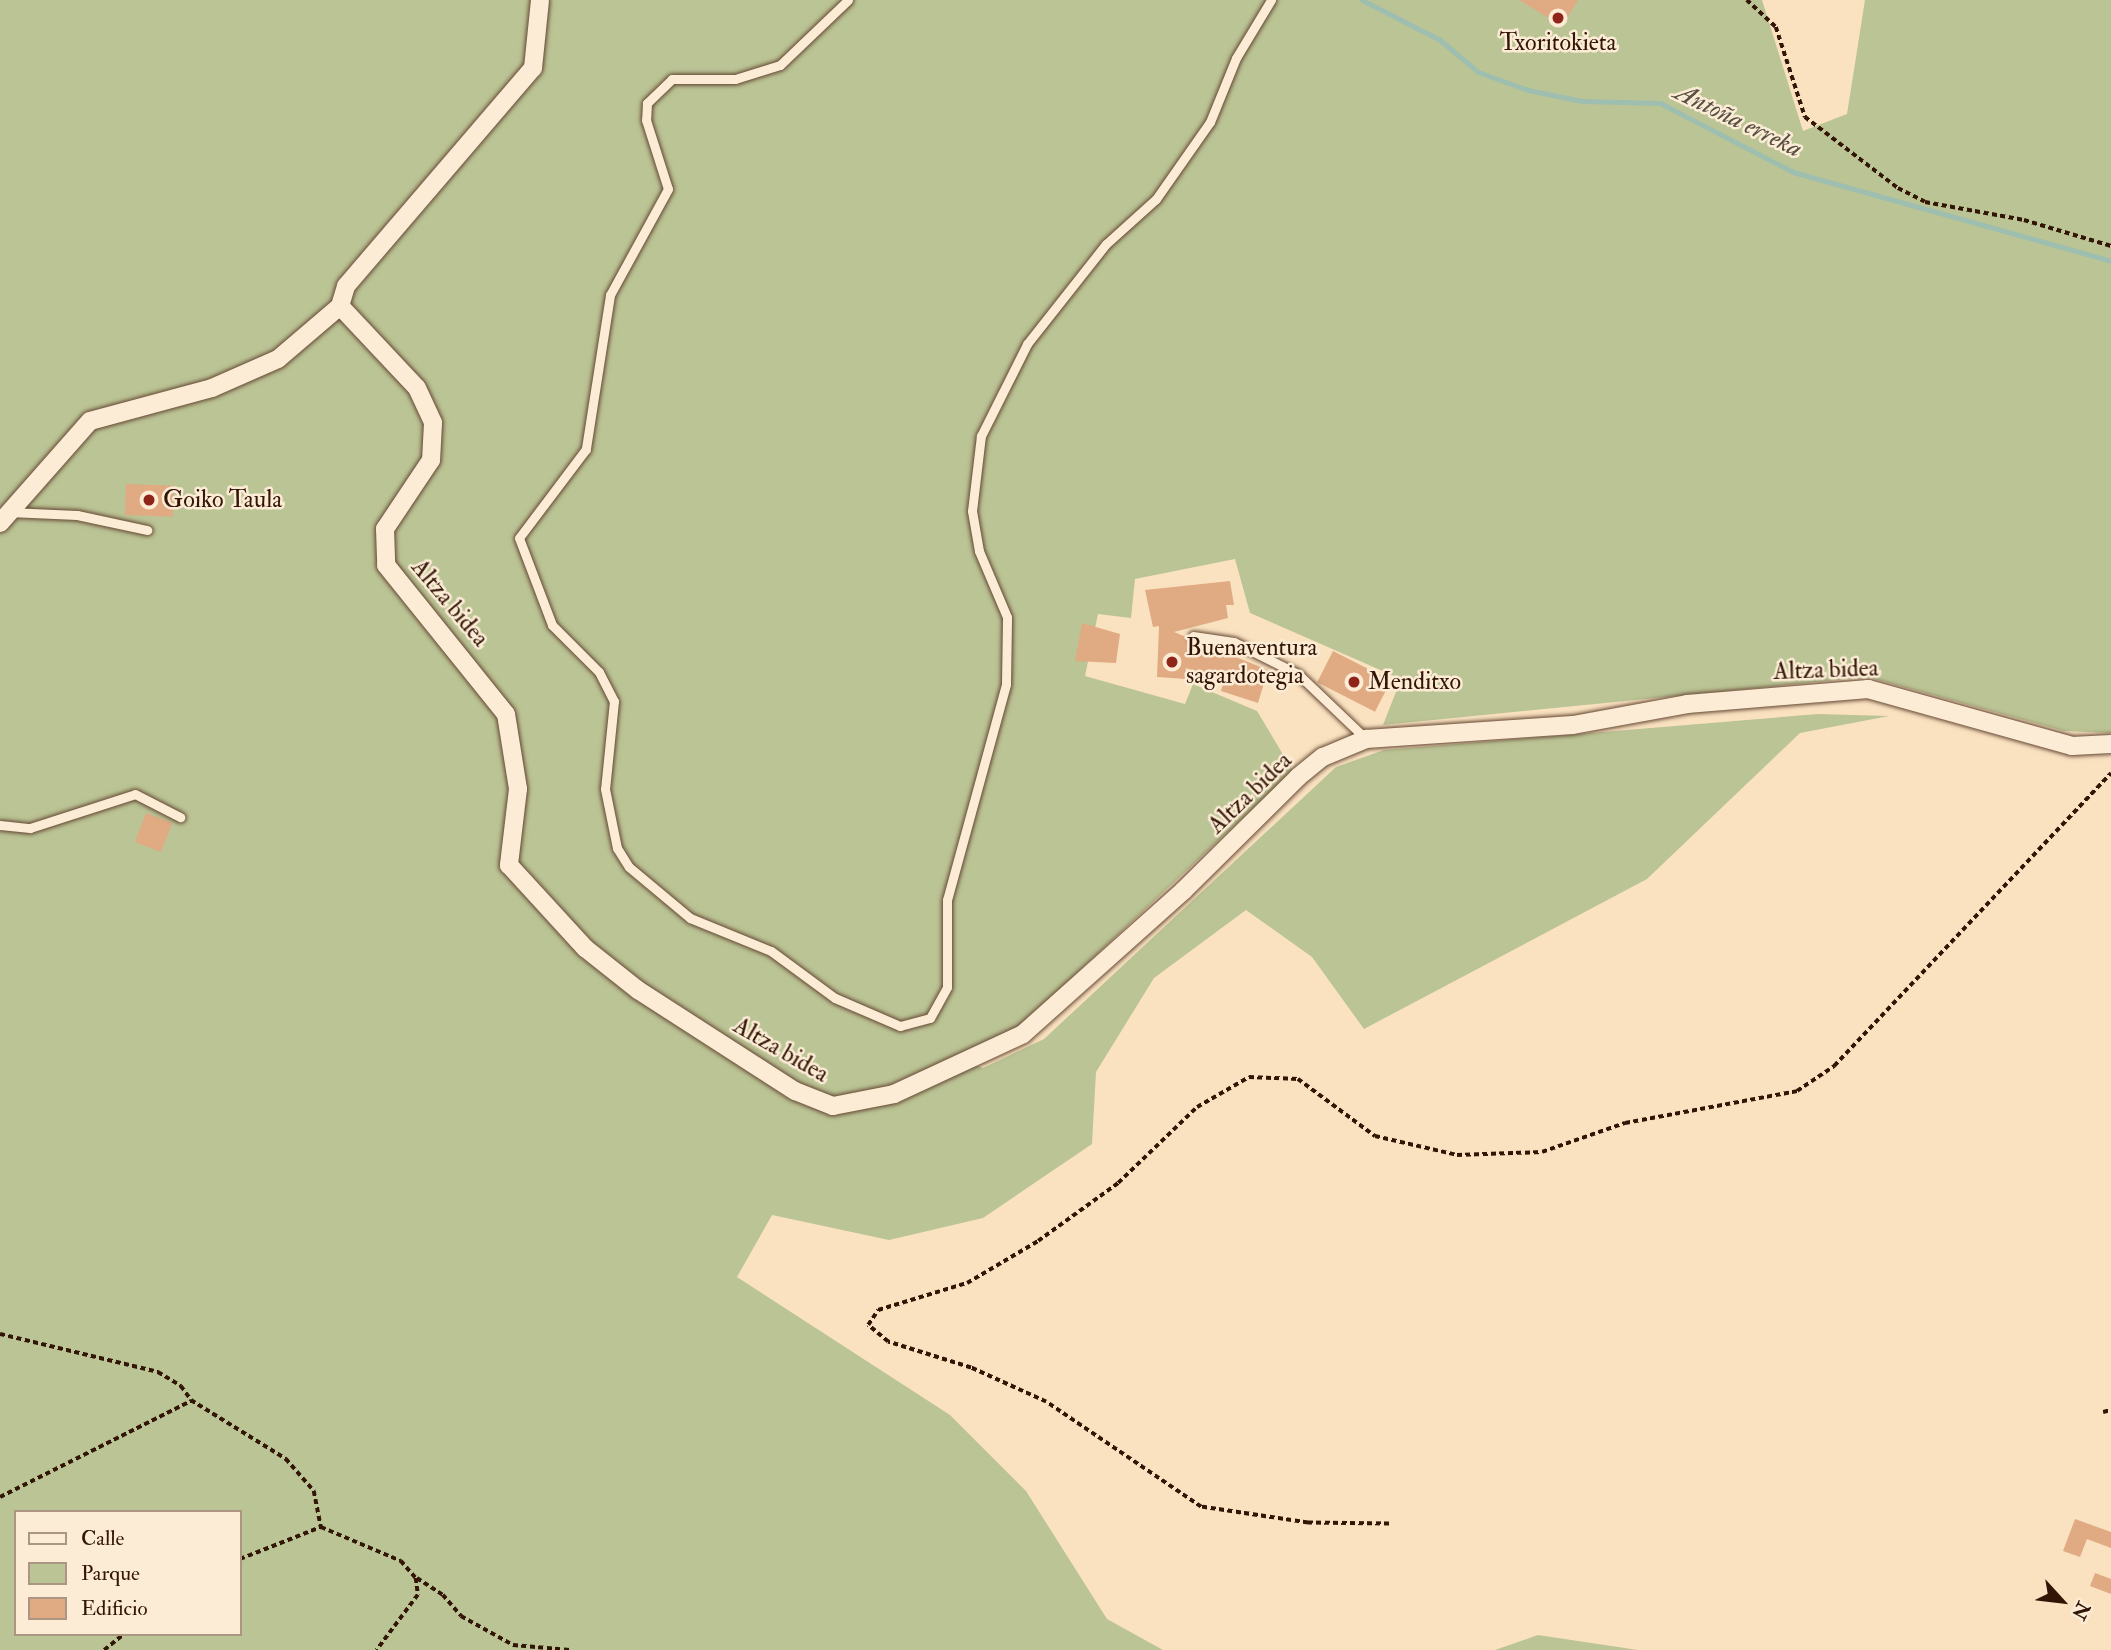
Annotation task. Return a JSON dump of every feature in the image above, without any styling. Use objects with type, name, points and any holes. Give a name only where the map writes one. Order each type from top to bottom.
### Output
[{"type":"street","points":[[4,518],[90,421],[212,388],[278,359],[340,306],[346,286],[534,68],[540,0]]},
{"type":"street","name":"Altza bidea","points":[[340,306],[417,387],[433,424],[431,460],[385,529],[386,565],[506,714],[518,789],[509,865],[585,948],[638,990],[795,1091],[832,1106],[894,1094],[1023,1034],[1183,891],[1298,777],[1323,757],[1366,739],[1573,725],[1687,704],[1868,689],[2072,746],[2111,744]]},
{"type":"lane","points":[[848,0],[780,65],[736,79],[672,79],[647,103],[646,120],[667,189],[610,295],[586,449],[519,538],[552,625],[599,672],[614,701],[605,789],[617,848],[629,867],[690,918],[771,951],[835,998],[900,1026],[930,1018],[947,987],[947,900],[1006,684],[1007,617],[979,551],[972,511],[981,436],[1027,344],[1106,244],[1156,199],[1210,122],[1236,58],[1271,0]]},
{"type":"lane","points":[[4,518],[77,515],[148,530]]},
{"type":"lane","points":[[1193,636],[1234,642],[1298,674],[1366,739]]},
{"type":"lane","points":[[0,824],[30,828],[135,794],[180,817]]},
{"type":"path","points":[[1746,0],[1776,27],[1805,117],[1898,188],[1925,202],[2111,246]]},
{"type":"path","points":[[1389,1524],[1308,1523],[1201,1507],[1046,1402],[971,1368],[888,1342],[868,1325],[878,1310],[967,1283],[1038,1241],[1118,1183],[1197,1107],[1249,1077],[1298,1079],[1375,1136],[1457,1155],[1542,1152],[1625,1123],[1797,1091],[1834,1066],[2111,773]]},
{"type":"path","points":[[0,1334],[158,1372],[191,1400],[286,1459],[314,1491],[321,1527]]},
{"type":"path","points":[[0,1497],[182,1410],[191,1400]]},
{"type":"path","points":[[2103,1412],[2111,1410]]},
{"type":"path","points":[[242,1558],[321,1527],[401,1561],[416,1578],[443,1595],[461,1616],[513,1646],[570,1650]]},
{"type":"path","points":[[377,1650],[418,1595],[416,1578]]},
{"type":"path","points":[[104,1650],[122,1636]]},
{"type":"green space","points":[[0,0],[1762,0],[1803,131],[1847,114],[1865,0],[2111,0],[2111,733],[2064,731],[1867,677],[1383,725],[1401,679],[1250,613],[1235,559],[1135,579],[1131,618],[1098,614],[1085,676],[1185,704],[1193,684],[1257,711],[1293,771],[1019,1027],[959,1058],[983,1068],[1044,1039],[1336,767],[1384,750],[1818,714],[1889,716],[1800,733],[1647,879],[1364,1029],[1312,957],[1246,910],[1154,978],[1096,1072],[1092,1144],[983,1218],[889,1240],[772,1215],[737,1277],[950,1415],[1026,1491],[1107,1619],[1163,1650],[0,1650]]},
{"type":"green space","points":[[1538,1635],[1638,1650],[1495,1650]]},
{"type":"building","name":"Txoritokieta","points":[[1519,0],[1578,0],[1562,26]]},
{"type":"building","name":"Goiko Taula","points":[[126,484],[174,486],[173,517],[125,515]]},
{"type":"building","points":[[1230,581],[1234,605],[1226,605],[1228,618],[1174,632],[1268,670],[1258,703],[1221,691],[1223,684],[1186,668],[1185,679],[1157,677],[1159,626],[1153,627],[1145,590]]},
{"type":"building","points":[[1082,623],[1120,634],[1116,663],[1075,661]]},
{"type":"building","name":"Menditxo","points":[[1333,651],[1391,681],[1375,712],[1317,682]]},
{"type":"building","points":[[146,813],[172,823],[161,852],[135,842]]},
{"type":"building","points":[[2075,1519],[2111,1532],[2111,1548],[2087,1539],[2080,1557],[2063,1551]]},
{"type":"building","points":[[2095,1573],[2111,1579],[2111,1594],[2090,1586]]},
{"type":"waterway","name":"Antoña erreka","points":[[1362,0],[1440,40],[1478,72],[1528,90],[1582,101],[1660,103],[1793,172],[2111,261]]},
{"type":"place","name":"Txoritokieta","points":[[1558,18]]},
{"type":"place","name":"Goiko Taula","points":[[149,500]]},
{"type":"place","name":"Buenaventura sagardotegia","points":[[1172,662]]},
{"type":"place","name":"Menditxo","points":[[1354,682]]}]
